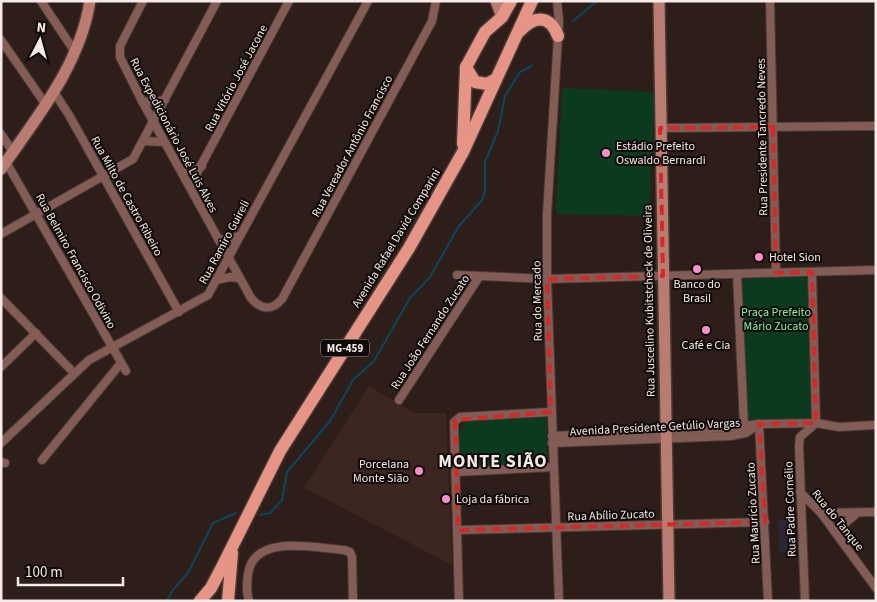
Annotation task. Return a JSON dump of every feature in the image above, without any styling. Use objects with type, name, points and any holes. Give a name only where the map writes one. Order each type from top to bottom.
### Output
[{"type":"main road","name":"Avenida Rafael David Comparini","points":[[463,152],[466,66],[485,32],[502,18],[511,1]]},
{"type":"main road","name":"Avenida Rafael David Comparini","points":[[200,601],[211,588],[280,451],[404,256],[463,152],[532,1]]},
{"type":"main road","points":[[518,32],[533,21],[546,20],[551,23],[558,36]]},
{"type":"main road","points":[[466,66],[474,82],[487,84],[496,79]]},
{"type":"main road","name":"Avenida Rafael David Comparini","points":[[228,601],[233,546]]},
{"type":"main road","points":[[230,587],[236,601]]},
{"type":"street","points":[[41,1],[75,52]]},
{"type":"street","points":[[7,161],[46,105],[75,52],[86,26],[90,1]]},
{"type":"street","name":"Rua Expedicionário José Luis Alves","points":[[143,1],[120,46],[119,53],[153,122],[251,298],[261,307],[273,308],[282,299]]},
{"type":"street","points":[[1,234],[133,160],[217,1]]},
{"type":"street","name":"Rua Vitório José Jacone","points":[[190,186],[289,1]]},
{"type":"street","name":"Rua Ramiro Guireli","points":[[1,443],[89,360],[208,295],[368,1]]},
{"type":"street","name":"Rua Vereador Antônio Francisco","points":[[282,299],[432,21],[436,1]]},
{"type":"street","points":[[496,1],[502,18]]},
{"type":"street","name":"Rua do Mercado","points":[[557,1],[558,36],[547,214],[547,279],[558,601]]},
{"type":"street","name":"Rua Juscelino Kubitstcheck de Oliveira","points":[[659,1],[669,601]]},
{"type":"street","name":"Rua Presidente Tancredo Neves","points":[[770,1],[776,273]]},
{"type":"street","points":[[1,40],[46,105]]},
{"type":"street","name":"Rua Milto de Castro Ribeiro","points":[[54,92],[64,105],[102,178],[178,312]]},
{"type":"street","points":[[142,101],[154,102],[165,100]]},
{"type":"street","points":[[660,128],[876,126]]},
{"type":"street","name":"Rua Belmiro Francisco Odivino","points":[[1,134],[7,161],[126,371]]},
{"type":"street","points":[[143,142],[164,142]]},
{"type":"street","points":[[182,172],[202,166]]},
{"type":"street","points":[[218,239],[228,240],[239,236]]},
{"type":"street","points":[[457,275],[547,279],[876,270]]},
{"type":"street","points":[[812,272],[816,423]]},
{"type":"street","points":[[737,274],[744,425]]},
{"type":"street","name":"Rua João Fernando Zucato","points":[[399,400],[479,276]]},
{"type":"street","points":[[217,280],[230,277],[239,278]]},
{"type":"street","points":[[1,298],[74,373]]},
{"type":"street","points":[[1,367],[36,333]]},
{"type":"street","points":[[42,460],[121,363]]},
{"type":"street","points":[[459,601],[455,420],[460,417],[551,412]]},
{"type":"street","name":"Avenida Presidente Getúlio Vargas","points":[[665,435],[760,424],[816,423],[839,427],[876,425]]},
{"type":"street","name":"Rua Padre Cornélio","points":[[805,601],[799,441],[803,434],[816,423]]},
{"type":"street","name":"Avenida Presidente Getúlio Vargas","points":[[552,440],[665,435],[739,435],[751,431],[760,424]]},
{"type":"street","name":"Rua Maurício Zucato","points":[[760,424],[768,601]]},
{"type":"street","points":[[456,472],[553,467]]},
{"type":"street","name":"Rua do Tanque","points":[[800,492],[821,513],[876,588]]},
{"type":"street","points":[[821,513],[856,514],[876,512]]},
{"type":"street","points":[[835,532],[856,514]]},
{"type":"street","name":"Rua Abílio Zucato","points":[[458,530],[765,522]]},
{"type":"street","points":[[250,601],[247,585],[250,566],[258,554],[266,549],[281,546],[350,552],[352,557],[353,601]]},
{"type":"highlighted area","points":[[773,127],[776,273],[812,272],[816,423],[759,424],[765,522],[458,530],[455,420],[551,412],[547,279],[663,276],[660,128]]},
{"type":"shaded area","points":[[369,386],[415,413],[446,413],[452,565],[304,488]]},
{"type":"shaded area","points":[[778,520],[795,520],[796,552],[779,553]]},
{"type":"green space","name":"Estádio Prefeito Oswaldo Bernardi","points":[[562,88],[655,92],[649,216],[556,214]]},
{"type":"green space","name":"Praça Prefeito Mário Zucato","points":[[803,276],[807,280],[811,416],[809,419],[751,421],[748,418],[742,283],[746,279]]},
{"type":"green space","points":[[546,416],[548,466],[460,469],[461,428],[469,419]]},
{"type":"waterway","points":[[573,21],[597,1]]},
{"type":"waterway","points":[[260,515],[270,513],[282,500],[287,472],[330,421],[353,380],[374,361],[410,298],[430,277],[459,226],[482,200],[485,191],[485,162],[498,131],[505,96],[520,72],[532,66]]},
{"type":"waterway","points":[[167,601],[172,591],[188,573],[213,523],[236,513]]},
{"type":"place","name":"Estádio Prefeito Oswaldo Bernardi","points":[[606,153]]},
{"type":"place","name":"Hotel Sion","points":[[759,257]]},
{"type":"place","name":"Banco do Brasil","points":[[697,269]]},
{"type":"place","name":"Café e Cia","points":[[706,330]]},
{"type":"place","name":"Porcelana Monte Sião","points":[[419,471]]},
{"type":"place","name":"Loja da fábrica","points":[[446,499]]},
{"type":"district","name":"MONTE SIÃO","points":[[493,461]]}]
